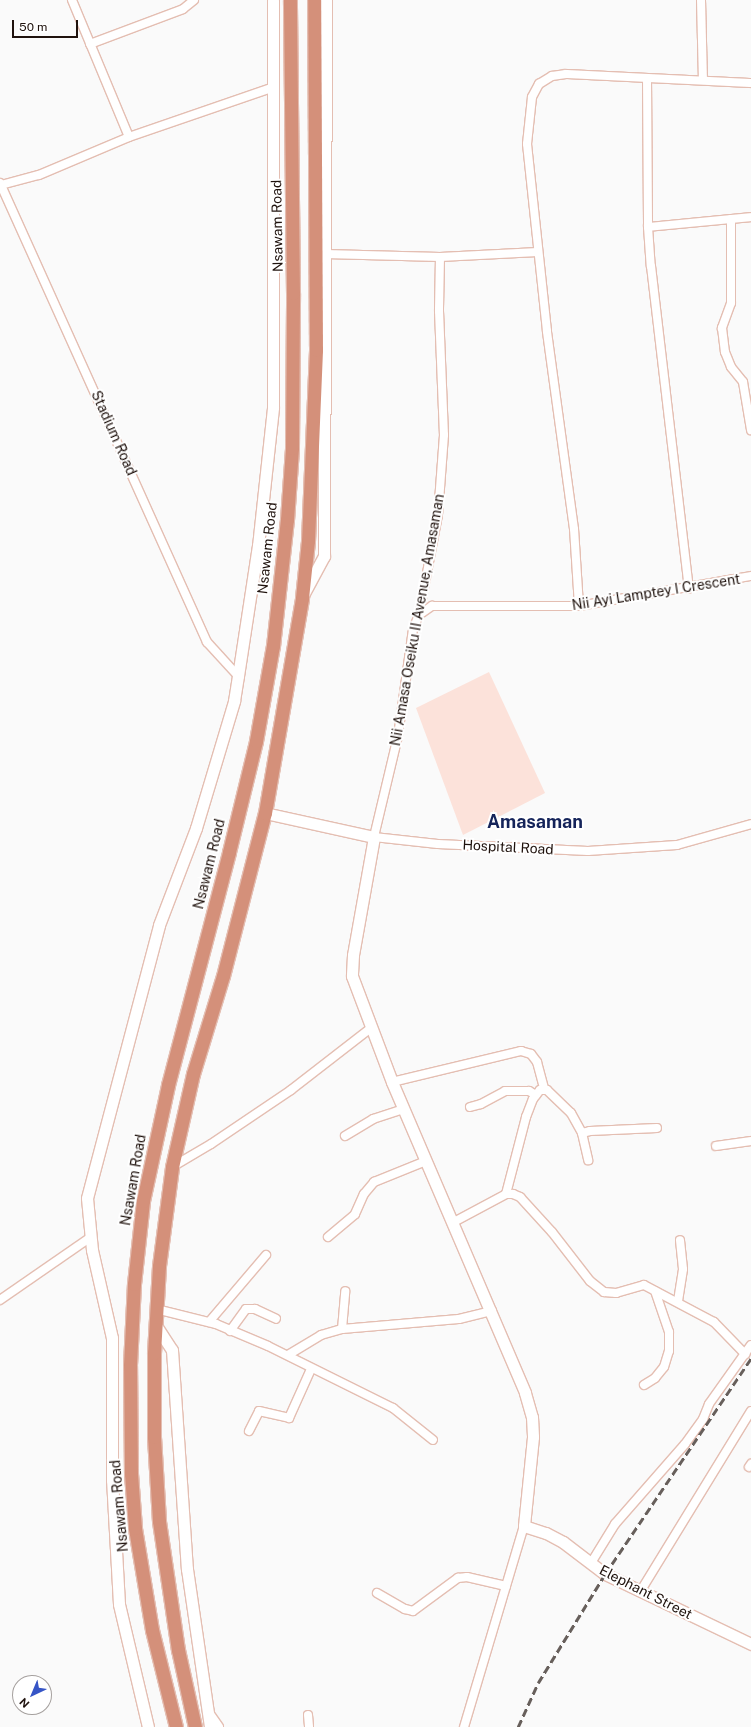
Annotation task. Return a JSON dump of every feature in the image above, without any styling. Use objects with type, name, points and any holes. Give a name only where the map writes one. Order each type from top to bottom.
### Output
[{"type":"highway","name":"Nsawam Road","points":[[176,1727],[152,1630],[135,1528],[131,1458],[130,1365],[134,1284],[143,1202],[168,1085],[229,852],[256,741],[273,646],[287,520],[293,405],[290,0]]},
{"type":"highway","points":[[195,1727],[178,1650],[159,1521],[154,1437],[156,1309],[159,1266],[172,1167],[193,1074],[222,976],[265,813],[302,598],[308,541],[315,358],[314,0]]},
{"type":"main road","points":[[148,1727],[119,1604],[112,1480],[112,1338],[91,1237],[87,1198],[159,925],[196,828],[234,701],[238,676],[258,546],[273,407],[273,0]]},
{"type":"main road","points":[[302,598],[324,556],[326,0]]},
{"type":"main road","name":"Hospital Road","points":[[265,813],[374,837]]},
{"type":"main road","points":[[374,837],[353,955],[352,976],[392,1082],[492,1312],[525,1393],[532,1417],[533,1437],[524,1526]]},
{"type":"main road","points":[[155,1324],[172,1350],[187,1570],[206,1709],[210,1727]]},
{"type":"main road","name":"Elephant Street","points":[[524,1526],[552,1536],[605,1574],[751,1644]]},
{"type":"street","points":[[72,0],[129,137]]},
{"type":"street","points":[[90,44],[184,9],[194,0]]},
{"type":"street","points":[[700,0],[703,80]]},
{"type":"street","points":[[579,606],[574,529],[538,252],[527,144],[532,98],[539,84],[552,76],[566,74],[751,83]]},
{"type":"street","points":[[647,78],[648,227],[689,589]]},
{"type":"street","points":[[0,184],[39,175],[129,137],[274,87]]},
{"type":"street","name":"Stadium Road","points":[[0,184],[207,642],[238,676]]},
{"type":"street","points":[[648,227],[751,217]]},
{"type":"street","points":[[731,219],[731,303],[722,328],[725,352],[731,367],[742,382],[751,430]]},
{"type":"street","points":[[325,254],[440,257],[538,252]]},
{"type":"street","name":"Nii Amasa Oseiku II Avenue, Amasaman","points":[[374,837],[398,736],[413,629],[419,615],[438,515],[444,435],[438,311],[440,257]]},
{"type":"street","name":"Nii Ayi Lamptey I Crescent","points":[[419,615],[432,606],[579,606],[689,589],[751,576]]},
{"type":"street","name":"Hospital Road","points":[[374,837],[438,844],[588,851],[678,845],[751,824]]},
{"type":"street","points":[[172,1167],[211,1144],[291,1090],[371,1028]]},
{"type":"street","points":[[392,1082],[521,1051],[531,1054],[537,1062],[544,1090],[570,1113],[582,1133],[588,1160]]},
{"type":"street","points":[[506,1194],[526,1117],[536,1095],[544,1090]]},
{"type":"street","points":[[470,1107],[481,1104],[505,1091],[529,1091],[536,1095]]},
{"type":"street","points":[[344,1136],[373,1119],[404,1109]]},
{"type":"street","points":[[582,1133],[590,1131],[657,1128]]},
{"type":"street","points":[[716,1146],[751,1141]]},
{"type":"street","points":[[328,1237],[355,1214],[364,1194],[374,1182],[426,1161]]},
{"type":"street","points":[[452,1223],[506,1194],[513,1194],[520,1197],[552,1232],[590,1281],[604,1292],[616,1293],[644,1285],[678,1301],[714,1322],[745,1354]]},
{"type":"street","points":[[0,1300],[91,1237]]},
{"type":"street","points":[[678,1301],[683,1269],[680,1240]]},
{"type":"street","points":[[209,1322],[266,1255]]},
{"type":"street","points":[[644,1386],[655,1378],[664,1367],[669,1351],[669,1332],[655,1291]]},
{"type":"street","points":[[342,1329],[345,1292]]},
{"type":"street","points":[[156,1309],[209,1322],[288,1355],[311,1369],[393,1408],[433,1440]]},
{"type":"street","points":[[230,1331],[246,1309],[255,1309],[276,1319]]},
{"type":"street","points":[[288,1355],[321,1335],[342,1329],[459,1319],[492,1312]]},
{"type":"street","points":[[591,1563],[615,1524],[685,1444],[703,1419],[709,1404],[751,1345]]},
{"type":"street","points":[[249,1431],[259,1411],[289,1418],[311,1369]]},
{"type":"street","points":[[640,1592],[751,1411]]},
{"type":"street","points":[[464,1727],[524,1526]]},
{"type":"street","points":[[377,1593],[405,1609],[413,1611],[458,1578],[467,1577],[506,1586]]},
{"type":"street","points":[[206,1709],[219,1727]]},
{"type":"street","points":[[308,1715],[309,1727]]},
{"type":"shaded area","points":[[489,672],[545,793],[463,835],[416,708]]},
{"type":"railway","points":[[518,1727],[538,1683],[605,1574],[751,1358]]},
{"type":"district","name":"Amasaman","points":[[535,822]]}]
